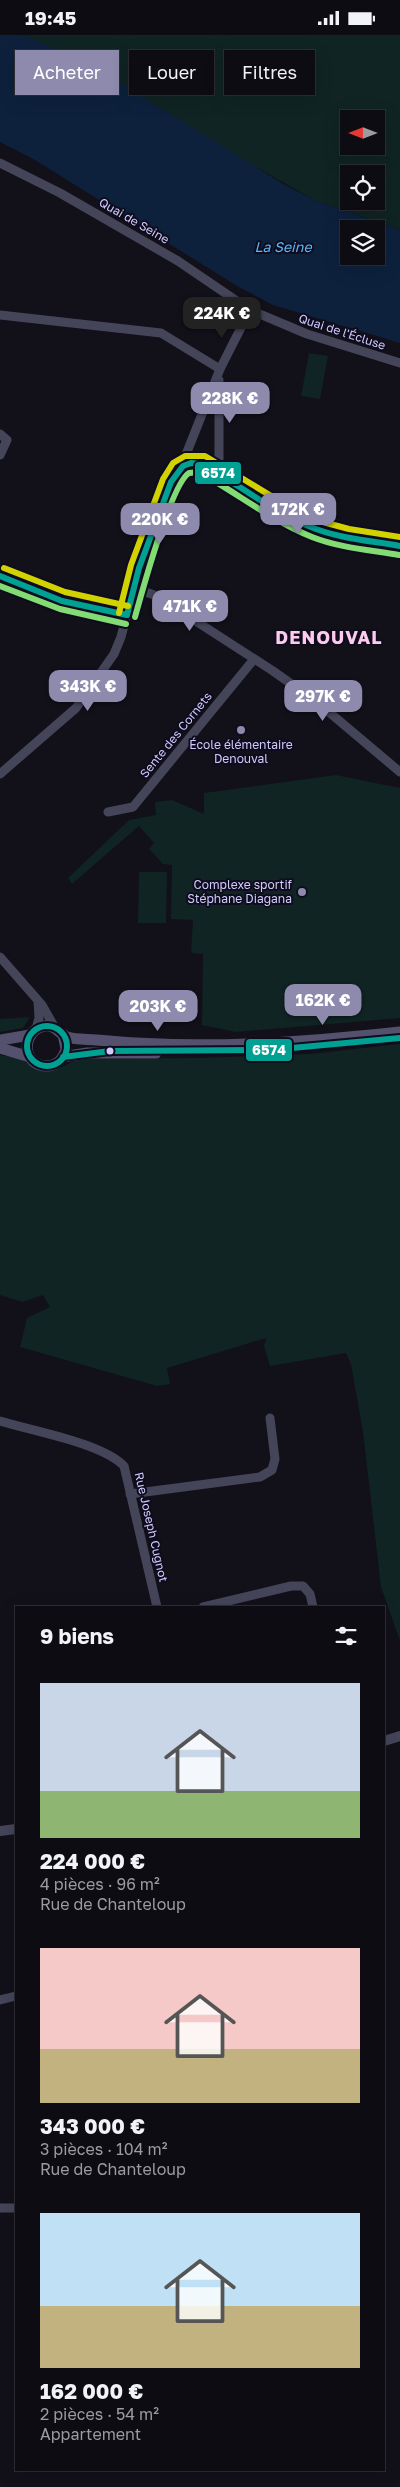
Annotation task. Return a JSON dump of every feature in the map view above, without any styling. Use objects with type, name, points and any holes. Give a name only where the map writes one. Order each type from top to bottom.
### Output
[{"type":"main road","points":[[0,1039],[33,1032],[44,1026],[78,1039],[136,1044],[197,1046],[318,1040],[400,1032]]},
{"type":"main road","points":[[0,1048],[30,1057],[37,1063],[45,1066],[57,1063],[63,1057],[66,1045],[59,1031]]},
{"type":"main road","points":[[30,1057],[27,1046],[33,1032]]},
{"type":"main road","points":[[63,1057],[87,1053],[280,1049],[400,1038]]},
{"type":"street","name":"Quai de Seine","points":[[0,163],[60,193],[178,261],[250,310]]},
{"type":"street","name":"Quai de l'Écluse","points":[[250,310],[307,334],[400,363]]},
{"type":"street","points":[[0,774],[56,728],[86,696],[114,654],[127,615],[139,568],[171,482],[181,467],[218,373],[250,310]]},
{"type":"street","points":[[0,315],[161,333],[218,373]]},
{"type":"street","points":[[217,471],[219,467],[218,373]]},
{"type":"street","points":[[0,434],[8,440],[0,455]]},
{"type":"street","points":[[187,448],[191,463]]},
{"type":"street","points":[[181,467],[191,463],[202,464],[217,471],[281,512],[318,530],[339,536],[400,546]]},
{"type":"street","points":[[0,576],[29,590],[72,605],[127,615]]},
{"type":"street","points":[[134,588],[156,596],[317,702],[400,772]]},
{"type":"street","name":"Sente des Cornets","points":[[108,812],[133,807],[254,659]]},
{"type":"street","points":[[0,957],[38,1001],[59,1031]]},
{"type":"street","points":[[33,1032],[39,1019],[38,1001]]},
{"type":"street","points":[[130,1494],[260,1477],[272,1470],[275,1459],[270,1418]]},
{"type":"street","name":"Rue Joseph Cugnot","points":[[0,1421],[92,1447],[114,1456],[124,1465],[157,1606]]},
{"type":"street","points":[[207,1606],[291,1586],[303,1586],[310,1594],[313,1606]]},
{"type":"street","points":[[385,1741],[400,1736]]},
{"type":"street","points":[[0,1831],[15,1829]]},
{"type":"street","points":[[0,2000],[15,1996]]},
{"type":"street","points":[[0,2208],[15,2208]]},
{"type":"green space","points":[[24,35],[400,35],[400,230],[385,225],[385,220],[371,220],[343,210],[385,210],[385,165],[340,165],[340,209],[314,200],[129,95],[214,95],[214,50],[129,50],[129,95],[119,89],[119,50],[50,50]]},
{"type":"green space","points":[[309,353],[328,356],[320,399],[301,396]]},
{"type":"green space","name":"Complexe sportif Stéphane Diagana","points":[[336,775],[400,788],[400,1018],[236,1032],[202,1025],[203,954],[191,953],[193,920],[171,919],[172,865],[163,864],[149,849],[154,843],[139,826],[72,884],[68,878],[129,820],[156,815],[155,802],[172,800],[204,814],[204,793]]},
{"type":"green space","points":[[139,872],[167,872],[166,923],[138,923]]},
{"type":"green space","points":[[30,1017],[23,1028],[0,1032],[0,1019]]},
{"type":"green space","points":[[400,1044],[400,1641],[381,1587],[363,1432],[351,1364],[346,1353],[270,1366],[264,1346],[266,1338],[167,1368],[170,1384],[157,1386],[20,1347],[27,1318],[50,1307],[43,1295],[22,1302],[0,1295],[0,1055],[18,1058],[38,1069],[55,1070],[79,1059],[198,1058],[310,1054]]},
{"type":"water","name":"La Seine","points":[[0,35],[24,35],[56,50],[15,50],[15,95],[119,95],[119,82],[129,89],[129,95],[139,95],[285,185],[314,200],[371,220],[340,220],[340,265],[385,265],[385,225],[400,230],[400,343],[273,305],[237,286],[35,160],[0,142]]},
{"type":"transit line","points":[[119,613],[131,565],[163,479],[173,463],[185,456],[205,456],[291,508],[319,521],[349,529],[400,537]]},
{"type":"transit line","name":"6574","points":[[127,615],[139,568],[171,482],[183,466],[191,463],[202,464],[286,515],[316,529],[347,537],[400,546]]},
{"type":"transit line","points":[[135,617],[150,563],[166,517],[182,481],[189,473],[199,472],[269,515],[312,537],[344,546],[399,555]]},
{"type":"transit line","points":[[4,568],[65,592],[128,606]]},
{"type":"transit line","name":"6574","points":[[0,576],[62,601],[127,615]]},
{"type":"transit line","points":[[0,586],[60,609],[126,624]]},
{"type":"transit line","name":"6574","points":[[47,1026],[58,1029],[64,1035],[67,1046],[64,1057],[58,1063],[47,1066],[36,1063],[30,1057],[27,1046],[30,1035],[36,1029],[47,1026]]},
{"type":"transit line","name":"6574","points":[[63,1057],[110,1051],[270,1050],[400,1038]]},
{"type":"place","name":"École élémentaire Denouval","points":[[241,730]]},
{"type":"place","name":"Complexe sportif Stéphane Diagana","points":[[302,892]]},
{"type":"district","name":"DENOUVAL","points":[[329,638]]}]
